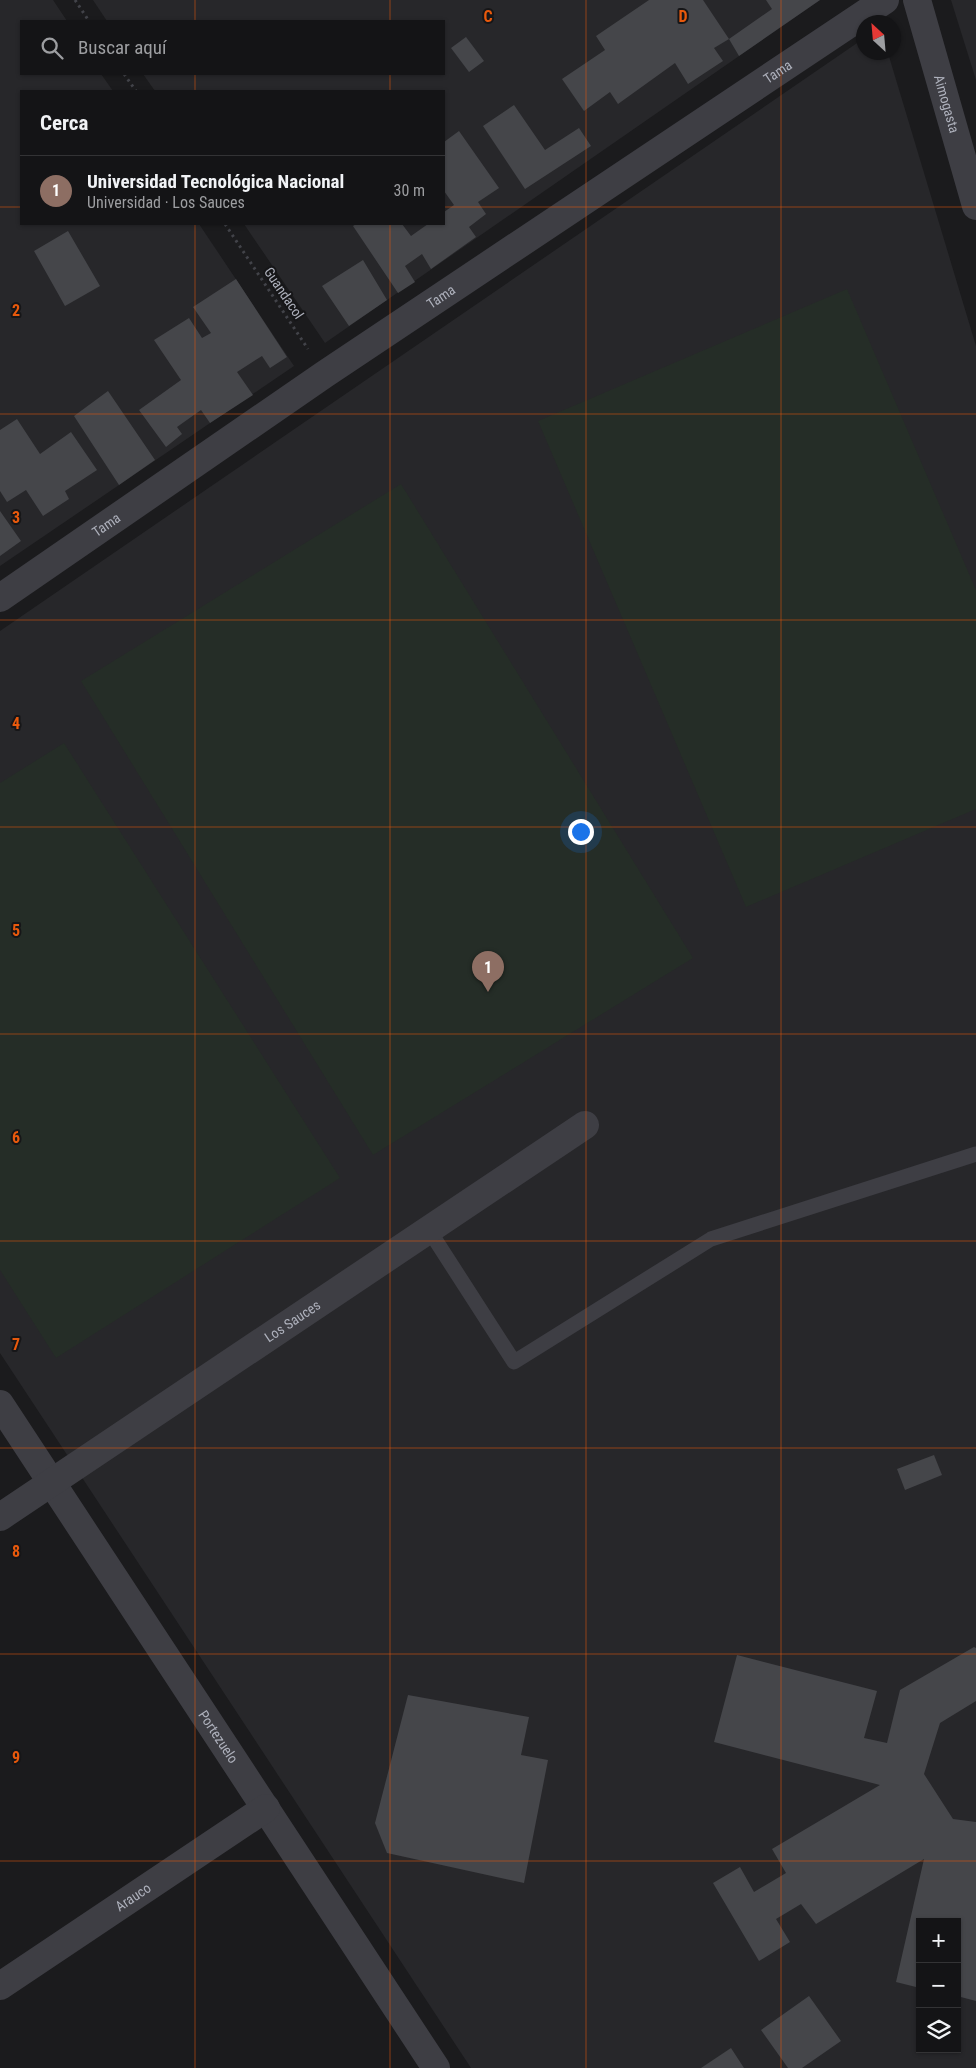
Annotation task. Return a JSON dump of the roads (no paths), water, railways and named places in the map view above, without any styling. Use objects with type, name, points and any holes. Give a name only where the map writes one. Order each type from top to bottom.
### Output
[{"type":"street","name":"Tama","points":[[0,598],[325,374],[885,0]]},
{"type":"street","name":"Aimogasta","points":[[917,0],[976,206]]},
{"type":"street","name":"Los Sauces","points":[[0,1517],[585,1125]]},
{"type":"street","name":"Portezuelo","points":[[0,1404],[436,2068]]},
{"type":"street","name":"Arauco","points":[[0,1986],[266,1808]]},
{"type":"lane","points":[[428,1230],[514,1362],[711,1239],[976,1154]]},
{"type":"place","name":"Universidad Tecnológica Nacional","points":[[488,992]]}]
